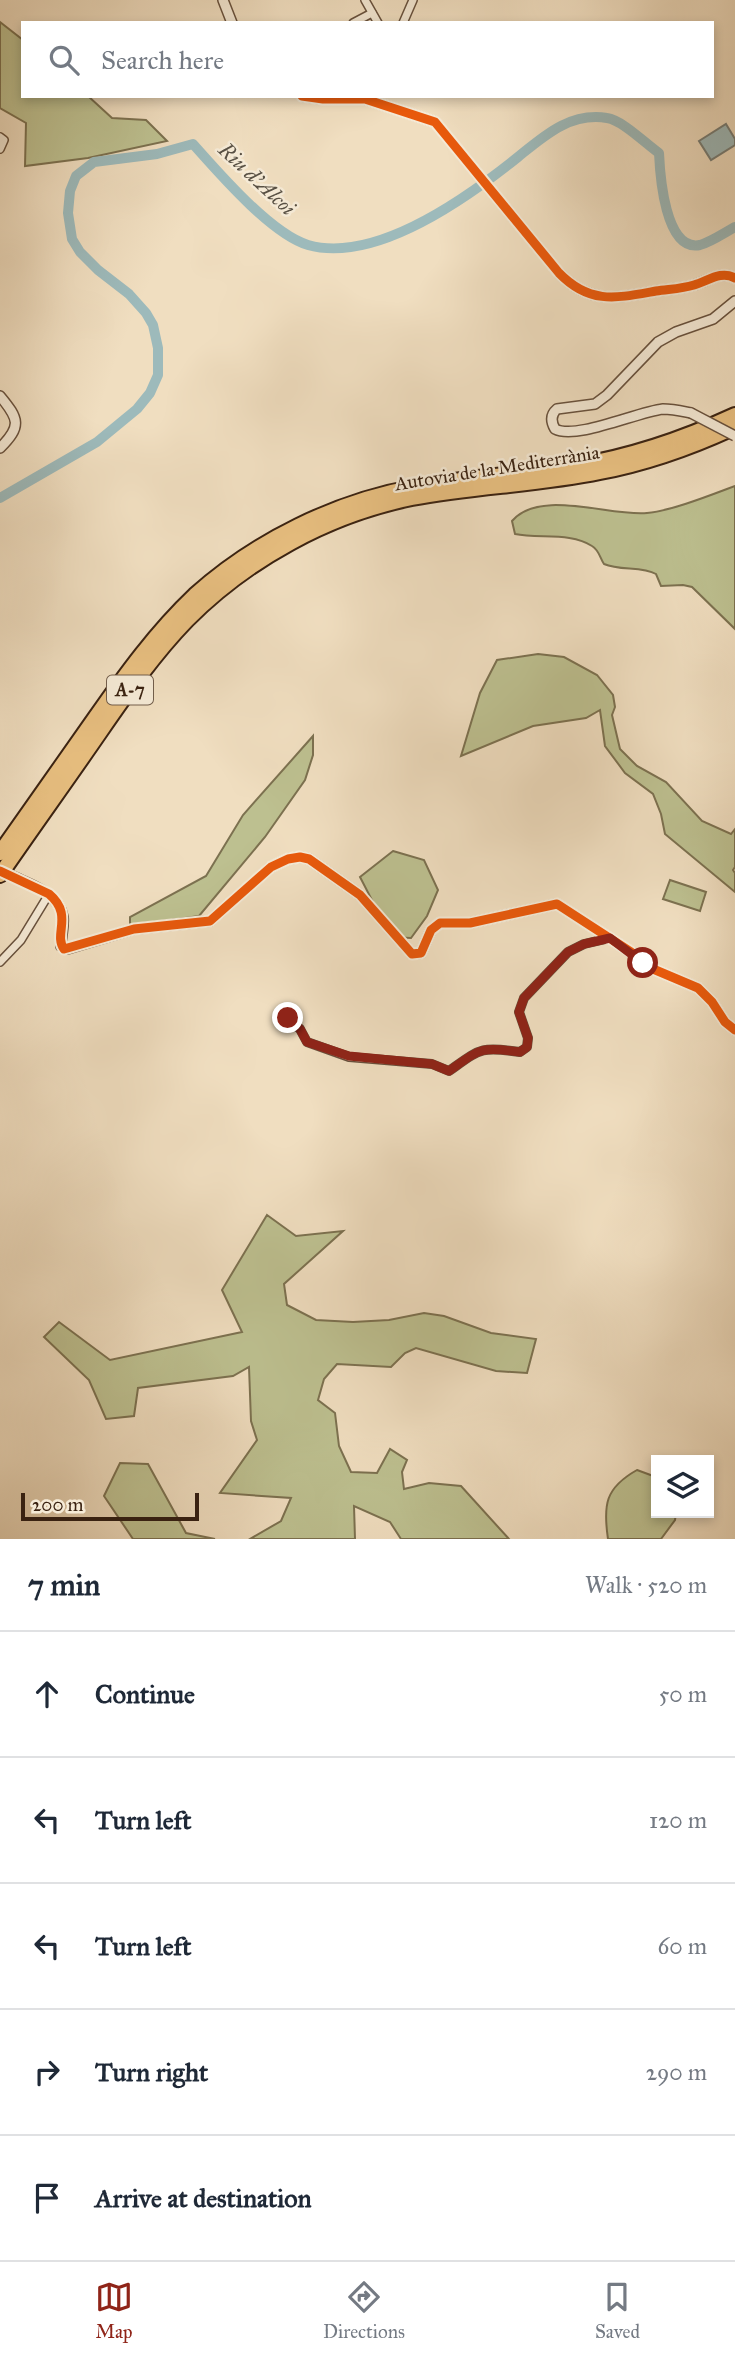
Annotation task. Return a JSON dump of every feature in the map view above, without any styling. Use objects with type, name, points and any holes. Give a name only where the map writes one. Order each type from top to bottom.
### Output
[{"type":"highway","name":"Autovia de la Mediterrània","points":[[0,853],[131,668],[160,632],[217,576],[293,536],[363,511],[459,485],[619,457],[694,434],[735,415]]},
{"type":"highway","name":"Autovia de la Mediterrània","points":[[459,485],[560,479],[630,466],[685,448],[735,427]]},
{"type":"highway","name":"Autovia de la Mediterrània","points":[[6,875],[140,675],[200,607],[293,536]]},
{"type":"street","points":[[223,0],[233,20]]},
{"type":"street","points":[[365,0],[376,21]]},
{"type":"street","points":[[404,21],[413,0]]},
{"type":"street","points":[[357,21],[372,13]]},
{"type":"street","points":[[316,98],[365,99],[431,120],[442,128],[564,278],[593,295],[621,298],[691,286],[722,274],[735,278]]},
{"type":"street","points":[[0,137],[4,140],[0,149]]},
{"type":"street","points":[[735,302],[713,319],[676,331],[658,342],[601,401],[588,407],[557,409],[552,420],[555,429],[570,433],[670,409],[691,413],[735,436]]},
{"type":"street","points":[[0,396],[13,411],[16,423],[14,433],[0,448]]},
{"type":"street","points":[[6,875],[49,894],[61,909],[61,946],[67,949],[134,929],[210,921],[271,867],[288,859],[304,857],[364,899],[412,954],[423,951],[431,930],[440,923],[470,923],[553,904],[563,907],[610,938],[646,966],[698,988],[735,1030]]},
{"type":"street","points":[[0,962],[21,940],[49,894]]},
{"type":"street","points":[[288,1018],[300,1029],[307,1042],[349,1056],[432,1064],[449,1071],[478,1050],[497,1048],[520,1052],[527,1047],[528,1038],[519,1012],[524,998],[568,952],[584,944],[610,938]]},
{"type":"green space","points":[[0,22],[21,38],[21,98],[90,98],[112,118],[146,120],[167,141],[88,158],[25,166],[26,123],[0,108]]},
{"type":"green space","points":[[735,486],[735,629],[692,587],[661,586],[656,574],[604,564],[594,548],[574,539],[515,534],[512,521],[524,511],[540,506],[576,506],[632,513],[657,512]]},
{"type":"green space","points":[[538,654],[564,657],[597,675],[613,695],[615,707],[612,715],[620,749],[637,766],[666,782],[702,821],[731,834],[735,829],[735,892],[665,834],[653,794],[625,773],[605,746],[600,710],[586,718],[533,726],[461,756],[480,693],[497,660]]},
{"type":"green space","points":[[313,736],[313,755],[305,780],[265,837],[199,916],[130,926],[130,917],[206,876],[243,815]]},
{"type":"green space","points":[[393,851],[424,860],[438,890],[427,916],[411,938],[391,937],[360,877]]},
{"type":"green space","points":[[670,880],[706,892],[700,911],[663,899]]},
{"type":"green space","points":[[267,1215],[296,1236],[343,1231],[284,1284],[287,1305],[316,1320],[389,1320],[424,1313],[444,1316],[491,1333],[536,1339],[527,1373],[496,1371],[416,1348],[405,1353],[391,1367],[337,1364],[324,1379],[318,1400],[335,1413],[339,1446],[351,1472],[377,1473],[390,1449],[407,1460],[402,1472],[404,1489],[429,1483],[461,1486],[509,1539],[401,1539],[390,1522],[354,1506],[355,1539],[250,1539],[281,1521],[291,1498],[220,1493],[257,1440],[251,1421],[249,1367],[233,1376],[138,1388],[134,1416],[106,1419],[89,1380],[44,1337],[59,1322],[110,1360],[242,1332],[222,1290]]},
{"type":"green space","points":[[120,1463],[148,1464],[186,1533],[215,1539],[133,1539],[104,1496]]},
{"type":"green space","points":[[637,1470],[651,1475],[651,1518],[675,1518],[661,1539],[608,1539],[606,1516],[609,1498],[626,1477]]},
{"type":"water","points":[[726,124],[735,139],[735,145],[711,160],[699,141]]},
{"type":"waterway","name":"Riu d'Alcoi","points":[[0,498],[97,442],[137,409],[150,393],[158,375],[158,348],[153,325],[146,313],[129,294],[98,270],[80,252],[72,239],[68,213],[70,191],[76,176],[94,162],[157,154],[193,144],[246,201],[278,229],[308,245],[334,248],[362,245],[419,224],[473,191],[558,127],[581,119],[607,118],[626,127],[659,153],[663,194],[672,225],[679,237],[688,244],[700,245],[735,227]]},
{"type":"cycle path","points":[[316,98],[365,99],[435,122],[559,273],[570,283],[593,295],[629,296],[694,285],[725,275],[735,278]]},
{"type":"cycle path","points":[[0,871],[49,894],[56,902],[62,917],[61,943],[64,949],[134,929],[210,921],[271,867],[300,857],[309,859],[360,895],[412,954],[421,953],[431,930],[440,923],[470,923],[557,904],[631,952],[646,966],[698,988],[712,1002],[725,1022],[735,1030]]},
{"type":"route","points":[[288,1018],[300,1029],[307,1042],[349,1056],[432,1064],[449,1071],[478,1050],[497,1048],[520,1052],[527,1047],[528,1038],[519,1012],[524,998],[568,952],[584,944],[610,938],[643,963]]}]
